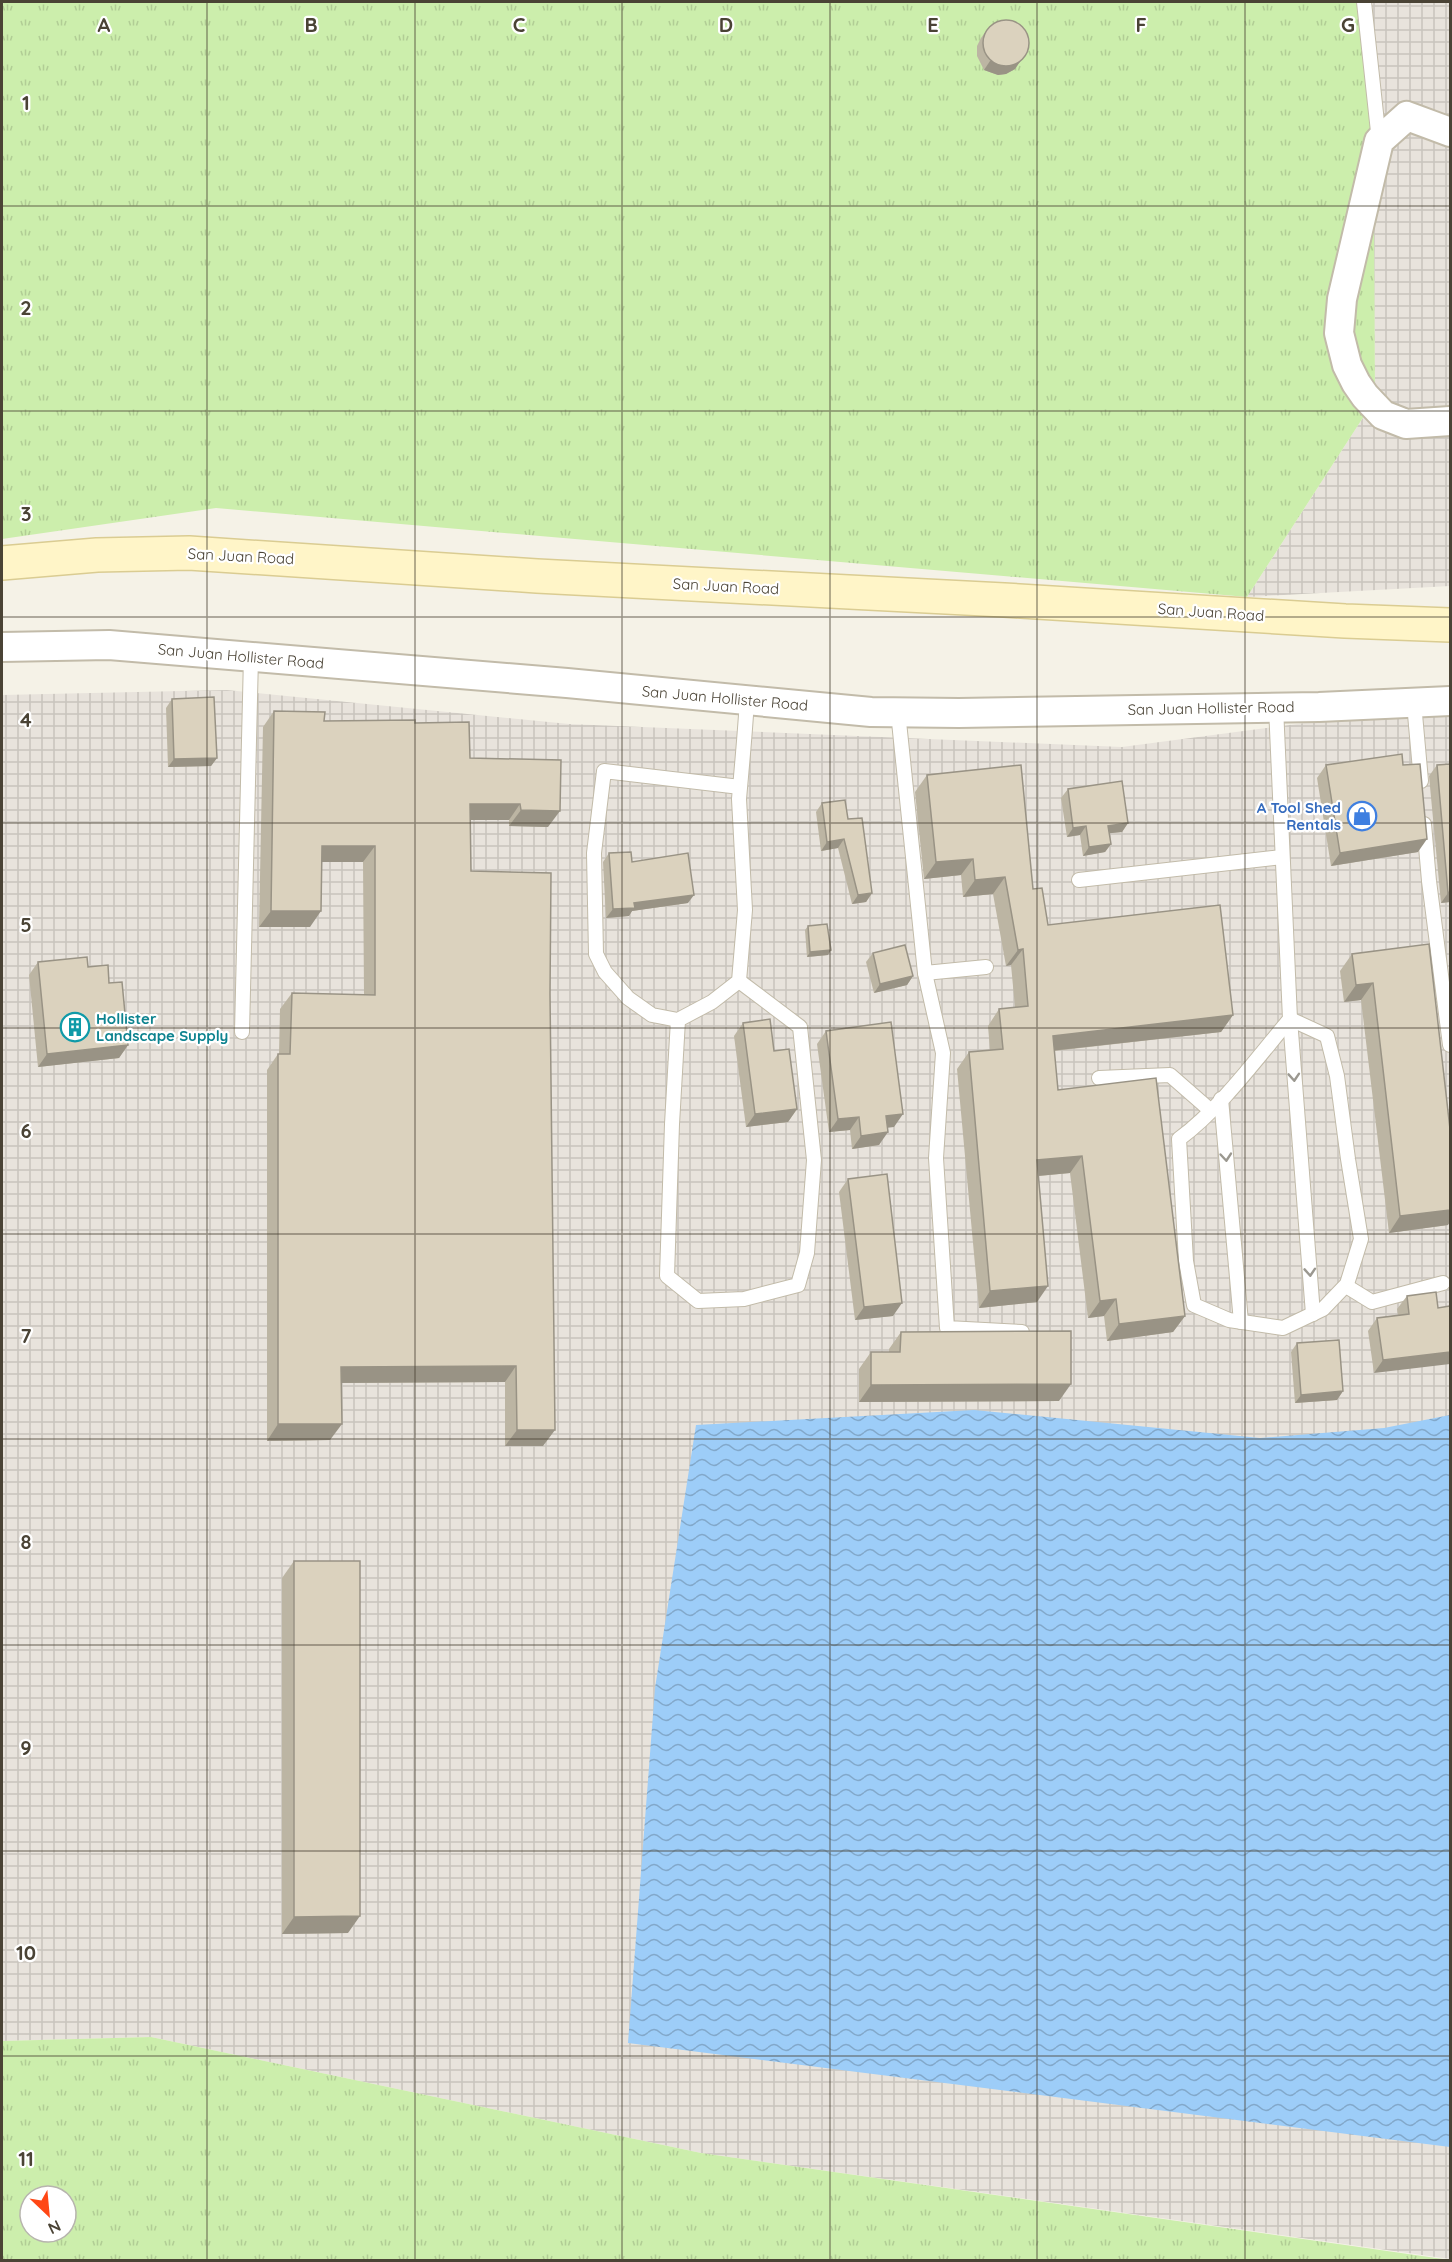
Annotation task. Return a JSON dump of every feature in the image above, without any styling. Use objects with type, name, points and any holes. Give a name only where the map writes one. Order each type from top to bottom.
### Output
[{"type":"main road","name":"San Juan Road","points":[[2,562],[97,555],[189,553],[294,558],[537,576],[1450,625]]},
{"type":"street","points":[[1450,132],[1407,116],[1379,141],[1342,299],[1339,333],[1347,365],[1356,383],[1383,415],[1406,424],[1450,421]]},
{"type":"street","name":"San Juan Hollister Road","points":[[2,647],[109,645],[871,712],[1276,707],[1450,701]]},
{"type":"lane","points":[[1364,2],[1379,141]]},
{"type":"lane","points":[[242,1032],[251,657]]},
{"type":"lane","points":[[740,787],[604,771],[594,854],[596,954],[605,972],[628,998],[652,1014],[678,1020],[712,1002],[739,981],[745,910],[740,787],[747,700]]},
{"type":"lane","points":[[1414,703],[1429,881],[1450,1045]]},
{"type":"lane","points":[[1276,707],[1290,1019],[1313,1314]]},
{"type":"lane","points":[[898,712],[925,974],[942,1053],[936,1158],[947,1328],[1040,1333]]},
{"type":"lane","points":[[1079,880],[1282,857]]},
{"type":"lane","points":[[925,974],[986,967]]},
{"type":"lane","points":[[678,1020],[667,1276],[698,1301],[744,1299],[798,1285],[807,1253],[814,1160],[800,1027],[739,981]]},
{"type":"lane","points":[[1290,1019],[1327,1036],[1337,1076],[1361,1239],[1346,1286],[1323,1309],[1283,1328],[1228,1320],[1194,1305],[1186,1261],[1179,1139],[1194,1128],[1221,1099],[1290,1019]]},
{"type":"lane","points":[[1099,1078],[1170,1075],[1210,1110]]},
{"type":"lane","points":[[1221,1099],[1241,1322]]},
{"type":"lane","points":[[1346,1286],[1372,1302],[1443,1283]]},
{"type":"shaded area","points":[[1356,2],[1450,2],[1450,586],[1247,597],[1375,399],[1373,39]]},
{"type":"shaded area","points":[[227,690],[569,724],[1122,747],[1450,704],[1450,2259],[701,2153],[151,2037],[2,2041],[2,695]]},
{"type":"green space","points":[[2,2],[1356,2],[1373,39],[1375,399],[1247,597],[216,508],[2,539]]},
{"type":"green space","points":[[151,2037],[701,2153],[1450,2260],[2,2260],[2,2041]]},
{"type":"water","points":[[974,1410],[1260,1438],[1384,1428],[1450,1415],[1450,2147],[628,2043],[655,1688],[696,1425]]},
{"type":"building","points":[[1006,20],[1022,27],[1029,43],[1022,59],[1006,66],[990,59],[983,43],[990,27]]},
{"type":"building","points":[[214,697],[217,758],[174,759],[172,699]]},
{"type":"building","points":[[274,711],[325,712],[324,721],[469,722],[470,758],[561,760],[560,811],[521,810],[520,804],[470,804],[471,871],[551,873],[550,994],[555,1430],[517,1430],[516,1366],[341,1367],[342,1424],[278,1424],[278,1054],[290,1054],[292,993],[375,995],[375,846],[322,846],[321,911],[271,911]]},
{"type":"building","name":"A Tool Shed Rentals","points":[[1402,754],[1403,765],[1420,764],[1427,839],[1340,853],[1326,765]]},
{"type":"building","points":[[1450,764],[1450,892],[1448,893],[1437,765]]},
{"type":"building","points":[[1021,765],[1033,889],[1042,888],[1048,925],[1220,905],[1233,1015],[1053,1036],[1058,1090],[1156,1078],[1185,1316],[1119,1324],[1116,1299],[1100,1301],[1082,1156],[1037,1160],[1048,1286],[990,1291],[969,1052],[1003,1049],[999,1009],[1028,1006],[1023,949],[1018,950],[1005,877],[975,880],[973,859],[936,862],[927,775]]},
{"type":"building","points":[[1122,781],[1128,823],[1108,826],[1111,844],[1089,847],[1086,826],[1073,828],[1068,789]]},
{"type":"building","points":[[845,800],[848,819],[862,818],[872,893],[858,895],[844,839],[827,842],[822,803]]},
{"type":"building","points":[[631,852],[632,862],[688,853],[694,895],[634,903],[635,908],[613,909],[609,853]]},
{"type":"building","points":[[827,924],[831,950],[810,952],[808,926]]},
{"type":"building","points":[[1429,944],[1450,1129],[1450,1210],[1400,1216],[1373,983],[1356,985],[1352,954]]},
{"type":"building","points":[[905,945],[913,976],[880,984],[873,953]]},
{"type":"building","name":"Hollister Landscape Supply","points":[[87,957],[88,967],[108,965],[109,983],[122,982],[128,1045],[47,1054],[38,962]]},
{"type":"building","points":[[770,1019],[774,1051],[789,1049],[797,1109],[755,1114],[743,1023]]},
{"type":"building","points":[[891,1022],[903,1114],[886,1116],[888,1132],[861,1136],[859,1117],[838,1119],[826,1031]]},
{"type":"building","points":[[887,1174],[902,1303],[864,1307],[848,1179]]},
{"type":"building","points":[[1436,1292],[1438,1308],[1450,1306],[1450,1352],[1383,1360],[1377,1318],[1409,1314],[1407,1296]]},
{"type":"building","points":[[1071,1331],[1071,1384],[871,1385],[871,1352],[900,1352],[901,1332]]},
{"type":"building","points":[[1339,1340],[1343,1391],[1301,1395],[1297,1343]]},
{"type":"building","points":[[294,1561],[360,1561],[360,1916],[294,1917]]},
{"type":"place","name":"A Tool Shed Rentals","points":[[1362,816]]},
{"type":"place","name":"Hollister Landscape Supply","points":[[75,1027]]}]
